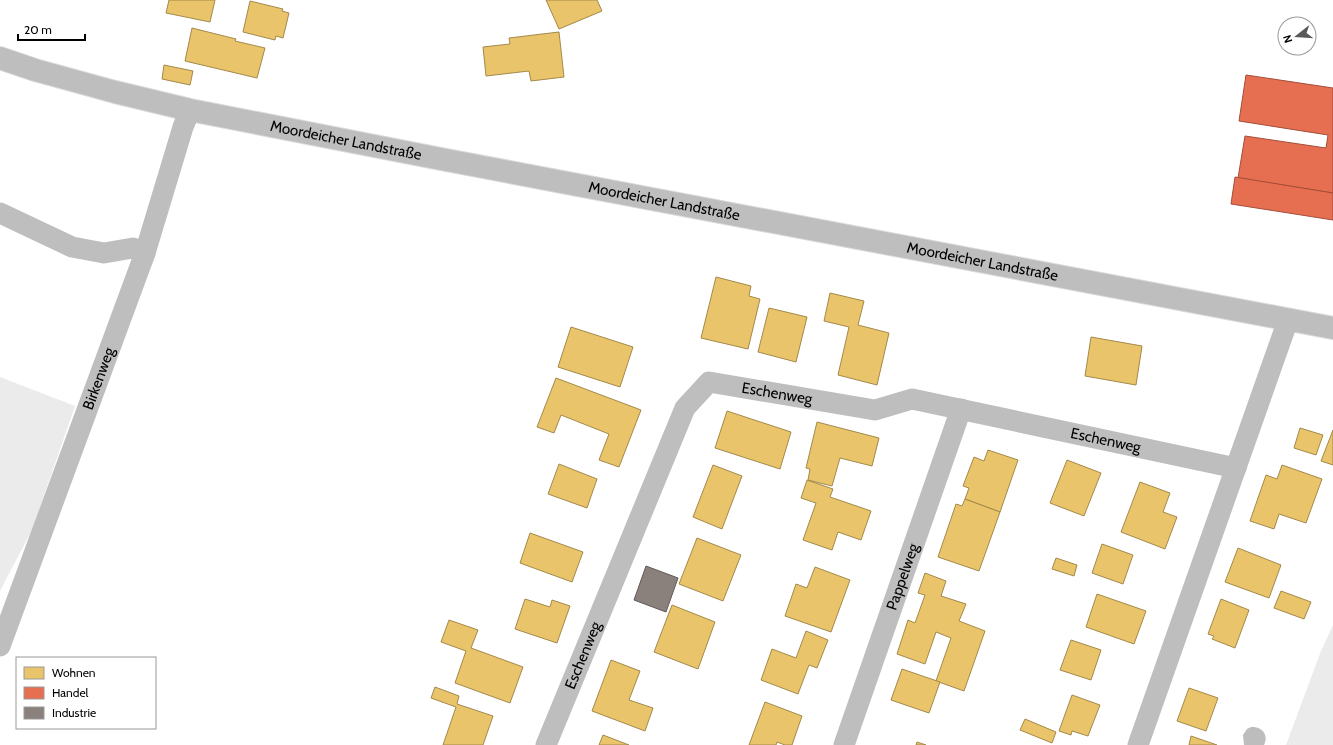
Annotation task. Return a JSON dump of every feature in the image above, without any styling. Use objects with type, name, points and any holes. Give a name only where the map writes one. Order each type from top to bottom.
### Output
[{"type":"main road","name":"Moordeicher Landstraße","points":[[0,58],[35,70],[115,92],[190,110],[1333,328]]},
{"type":"street","name":"Birkenweg","points":[[0,646],[145,253],[183,127],[190,110]]},
{"type":"street","points":[[0,213],[72,247],[104,253],[133,248],[145,253]]},
{"type":"street","points":[[1138,745],[1288,320]]},
{"type":"street","name":"Eschenweg","points":[[546,745],[685,408],[709,382],[875,410],[912,399],[1236,468]]},
{"type":"street","name":"Pappelweg","points":[[844,745],[961,409]]},
{"type":"shaded area","points":[[0,377],[75,406],[32,530],[0,591]]},
{"type":"shaded area","points":[[1333,625],[1333,745],[1286,745],[1321,651]]},
{"type":"shaded area","points":[[1251,727],[1258,728],[1264,732],[1266,738],[1264,745],[1244,745],[1243,735],[1247,729]]},
{"type":"building: Wohnen","points":[[169,0],[215,0],[210,22],[166,13]]},
{"type":"building: Wohnen","points":[[546,0],[597,0],[602,11],[559,29]]},
{"type":"building: Wohnen","points":[[250,1],[283,9],[282,11],[289,13],[283,38],[276,36],[275,40],[243,32]]},
{"type":"building: Wohnen","points":[[192,28],[265,48],[257,78],[185,61]]},
{"type":"building: Wohnen","points":[[559,32],[564,77],[531,81],[529,71],[486,76],[483,47],[510,44],[509,38]]},
{"type":"building: Wohnen","points":[[164,65],[193,71],[190,85],[162,79]]},
{"type":"building: Wohnen","points":[[716,277],[751,286],[749,296],[760,299],[748,349],[701,338]]},
{"type":"building: Wohnen","points":[[830,293],[864,301],[858,325],[889,333],[877,385],[838,375],[849,327],[824,321]]},
{"type":"building: Wohnen","points":[[769,308],[807,317],[796,362],[758,352]]},
{"type":"building: Wohnen","points":[[571,327],[633,347],[620,387],[558,367]]},
{"type":"building: Wohnen","points":[[1091,337],[1142,346],[1136,385],[1085,376]]},
{"type":"building: Wohnen","points":[[556,378],[641,410],[619,467],[599,460],[609,434],[561,415],[554,433],[537,427]]},
{"type":"building: Wohnen","points":[[727,411],[791,432],[780,469],[715,448]]},
{"type":"building: Wohnen","points":[[817,422],[879,438],[872,466],[840,458],[832,486],[808,480],[810,469],[806,468]]},
{"type":"building: Wohnen","points":[[1300,428],[1323,435],[1316,455],[1294,448]]},
{"type":"building: Wohnen","points":[[1333,430],[1333,465],[1321,461]]},
{"type":"building: Wohnen","points":[[988,450],[1018,460],[1000,512],[965,499],[969,488],[963,486],[974,457],[984,461]]},
{"type":"building: Wohnen","points":[[1067,460],[1101,473],[1084,516],[1050,503]]},
{"type":"building: Wohnen","points":[[559,464],[597,479],[587,508],[548,494]]},
{"type":"building: Wohnen","points":[[713,465],[742,476],[722,529],[693,517]]},
{"type":"building: Wohnen","points":[[1282,465],[1322,479],[1306,523],[1279,514],[1274,529],[1250,521],[1266,475],[1277,479]]},
{"type":"building: Wohnen","points":[[807,480],[833,489],[830,497],[871,511],[861,540],[838,532],[832,550],[803,540],[816,503],[801,498]]},
{"type":"building: Wohnen","points":[[1140,482],[1170,493],[1163,512],[1177,517],[1165,549],[1121,532]]},
{"type":"building: Wohnen","points":[[965,499],[1000,512],[979,571],[938,557],[956,504],[962,506]]},
{"type":"building: Wohnen","points":[[530,533],[583,552],[572,582],[520,563]]},
{"type":"building: Wohnen","points":[[697,538],[741,555],[723,601],[679,584]]},
{"type":"building: Wohnen","points":[[1102,544],[1133,555],[1123,584],[1092,573]]},
{"type":"building: Wohnen","points":[[1238,548],[1281,565],[1269,598],[1225,582]]},
{"type":"building: Wohnen","points":[[1056,558],[1077,565],[1074,576],[1052,569]]},
{"type":"building: Wohnen","points":[[815,567],[850,580],[831,632],[785,616],[796,584],[807,588]]},
{"type":"building: Wohnen","points":[[925,573],[946,581],[941,596],[966,604],[959,621],[985,631],[964,691],[936,681],[951,638],[936,632],[925,664],[897,654],[908,620],[915,623],[925,595],[918,593]]},
{"type":"building: Wohnen","points":[[1281,591],[1311,602],[1304,619],[1274,608]]},
{"type":"building: Wohnen","points":[[1097,594],[1146,611],[1134,644],[1086,627]]},
{"type":"building: Wohnen","points":[[525,599],[550,607],[552,600],[570,606],[557,643],[515,629]]},
{"type":"building: Wohnen","points":[[1221,599],[1249,610],[1235,648],[1212,639],[1214,636],[1208,634]]},
{"type":"building: Wohnen","points":[[672,605],[715,622],[698,669],[654,652]]},
{"type":"building: Wohnen","points":[[449,620],[478,630],[471,648],[523,667],[510,703],[455,683],[466,651],[441,642]]},
{"type":"building: Wohnen","points":[[806,631],[828,640],[817,668],[809,665],[798,694],[761,680],[772,649],[796,658]]},
{"type":"building: Wohnen","points":[[1071,640],[1101,650],[1091,680],[1060,670]]},
{"type":"building: Wohnen","points":[[611,660],[640,671],[629,700],[653,708],[645,731],[592,711]]},
{"type":"building: Wohnen","points":[[902,669],[940,682],[929,713],[891,700]]},
{"type":"building: Wohnen","points":[[435,687],[459,696],[457,704],[493,716],[483,745],[443,745],[456,707],[431,698]]},
{"type":"building: Wohnen","points":[[1189,688],[1218,698],[1206,731],[1177,721]]},
{"type":"building: Wohnen","points":[[1072,695],[1100,705],[1088,736],[1072,731],[1071,735],[1059,731]]},
{"type":"building: Wohnen","points":[[765,702],[802,716],[792,745],[785,745],[777,742],[776,745],[749,745]]},
{"type":"building: Wohnen","points":[[1025,719],[1056,732],[1052,743],[1020,730]]},
{"type":"building: Wohnen","points":[[603,735],[629,745],[599,745]]},
{"type":"building: Wohnen","points":[[1191,736],[1217,745],[1189,745]]},
{"type":"building: Wohnen","points":[[917,742],[926,745],[916,745]]},
{"type":"building: Handel","points":[[1246,75],[1333,88],[1333,193],[1238,178],[1245,136],[1326,148],[1328,135],[1239,121]]},
{"type":"building: Handel","points":[[1235,177],[1333,193],[1333,220],[1231,204]]},
{"type":"building: Industrie","points":[[646,566],[678,578],[666,612],[634,600]]}]
